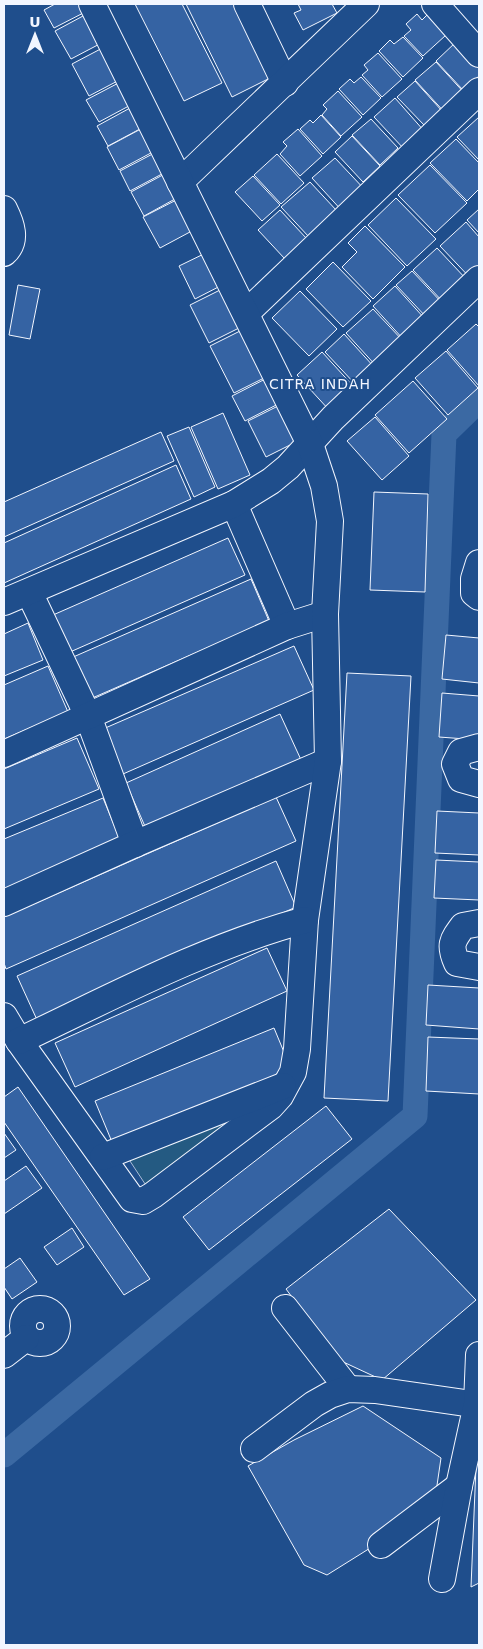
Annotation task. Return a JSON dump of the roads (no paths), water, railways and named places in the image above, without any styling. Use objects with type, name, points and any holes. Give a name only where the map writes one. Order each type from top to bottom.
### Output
[{"type":"street","points":[[4,1016],[19,1041],[132,1199],[143,1201],[153,1195],[272,1106],[280,1096],[293,1072],[297,1049],[305,920],[328,761],[325,614],[330,522],[324,486],[310,444],[92,4]]},
{"type":"street","points":[[247,4],[285,83]]},
{"type":"street","points":[[180,182],[366,4]]},
{"type":"street","points":[[435,4],[479,54]]},
{"type":"street","points":[[246,313],[479,91]]},
{"type":"street","points":[[4,209],[10,222],[12,237],[10,248],[4,253]]},
{"type":"street","points":[[4,602],[234,504],[272,481],[288,467],[333,418],[479,278]]},
{"type":"street","points":[[234,504],[287,626]]},
{"type":"street","points":[[479,563],[474,578],[474,593],[479,598]]},
{"type":"street","points":[[29,592],[88,716],[135,844]]},
{"type":"street","points":[[4,754],[287,626],[325,614]]},
{"type":"street","points":[[479,746],[461,752],[455,764],[461,779],[479,784]]},
{"type":"street","points":[[4,903],[328,761]]},
{"type":"street","points":[[19,1041],[166,971],[268,930],[305,920]]},
{"type":"street","points":[[479,923],[463,926],[456,937],[452,950],[457,963],[479,967]]},
{"type":"street","points":[[103,1157],[287,1084]]},
{"type":"street","points":[[285,1308],[348,1389]]},
{"type":"street","points":[[4,1355],[26,1338]]},
{"type":"street","points":[[442,1579],[459,1486],[478,1405],[479,1355]]},
{"type":"street","points":[[254,1449],[314,1404],[330,1395],[348,1389],[375,1390],[478,1405]]},
{"type":"street","points":[[381,1546],[459,1486]]},
{"type":"waterway","points":[[4,1455],[415,1116],[444,434],[479,400]]},
{"type":"district","name":"CITRA INDAH","points":[[320,384]]}]
